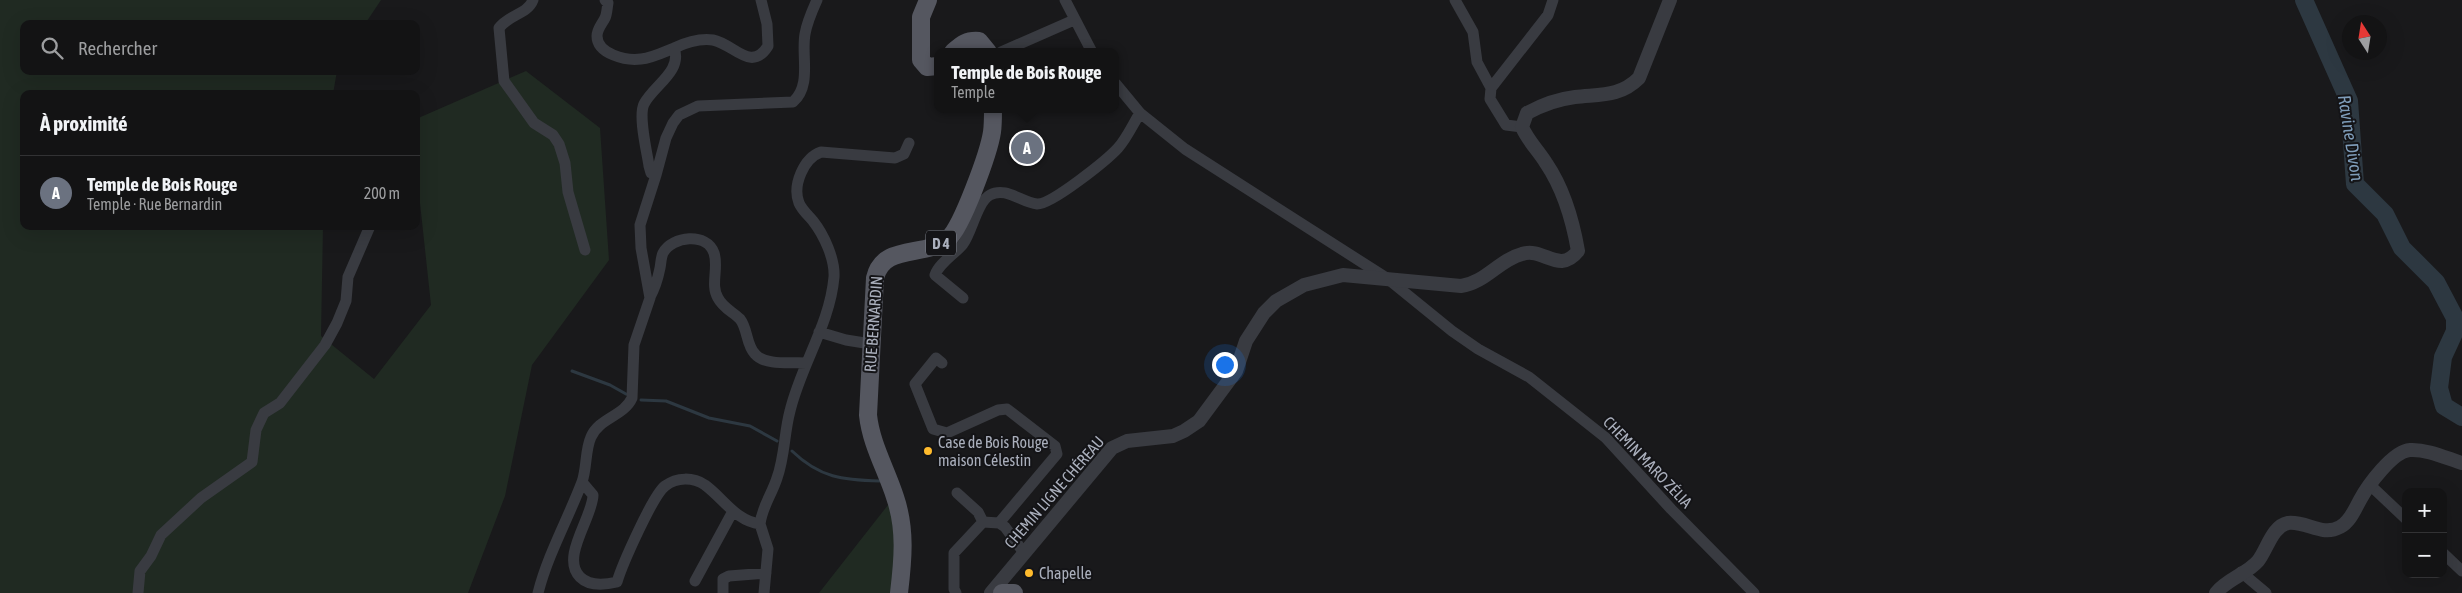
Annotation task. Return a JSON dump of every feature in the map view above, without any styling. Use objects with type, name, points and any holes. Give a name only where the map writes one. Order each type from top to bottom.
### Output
[{"type":"main road","points":[[928,0],[921,17],[921,60],[927,68],[934,67]]},
{"type":"main road","points":[[958,48],[970,40],[979,42],[984,48]]},
{"type":"main road","name":"RUE BERNARDIN","points":[[899,593],[903,538],[895,496],[870,430],[868,416],[875,278],[879,265],[892,256],[934,247],[949,238],[960,223],[992,133],[993,113]]},
{"type":"main road","points":[[1002,593],[1014,593]]},
{"type":"street","points":[[533,0],[529,8],[503,22],[499,28],[504,81],[534,122],[553,135],[559,144],[565,163],[568,192],[585,250]]},
{"type":"street","points":[[606,2],[606,17],[598,30],[597,38],[599,45],[604,50],[629,59],[642,59],[687,42],[714,40],[750,58],[758,56],[768,46],[767,24],[761,0]]},
{"type":"street","points":[[650,298],[640,248],[640,225],[666,138],[673,122],[689,109],[709,105],[788,104],[798,98],[804,83],[805,33],[817,0]]},
{"type":"street","points":[[1065,0],[1090,48]]},
{"type":"street","points":[[1455,0],[1473,32],[1477,62],[1491,88]]},
{"type":"street","points":[[1553,0],[1548,15],[1491,88],[1490,99],[1506,125],[1522,127],[1527,113],[1540,106],[1573,97],[1610,94],[1631,86],[1639,78],[1670,0]]},
{"type":"street","points":[[1010,48],[1074,20]]},
{"type":"street","points":[[656,175],[651,173],[649,166],[642,113],[643,105],[669,73],[676,61],[674,48]]},
{"type":"street","name":"CHEMIN MARO ZÉLIA","points":[[1119,88],[1140,113],[1176,143],[1388,279],[1452,331],[1478,349],[1529,378],[1606,438],[1670,508],[1754,593]]},
{"type":"street","points":[[962,298],[935,275],[962,245],[981,204],[989,195],[999,192],[1030,203],[1040,204],[1051,200],[1063,193],[1118,148],[1140,113]]},
{"type":"street","name":"CHEMIN LIGNE CHÉREAU","points":[[991,593],[1112,448],[1127,441],[1173,436],[1199,421],[1236,370],[1252,329],[1276,301],[1304,285],[1343,275],[1460,286],[1476,283],[1520,254],[1538,254],[1563,262],[1572,259],[1578,251],[1564,202],[1547,163],[1528,140],[1522,127]]},
{"type":"street","points":[[764,593],[768,548],[760,524],[766,503],[778,476],[788,421],[806,363],[820,332],[833,283],[834,270],[819,229],[799,204],[797,187],[800,176],[807,162],[815,154],[821,152],[895,158],[904,154],[909,143]]},
{"type":"street","points":[[138,593],[140,571],[151,556],[161,535],[201,498],[252,462],[256,430],[264,413],[280,403],[324,345],[337,323],[346,301],[348,277],[368,230]]},
{"type":"street","points":[[538,593],[554,545],[582,482],[590,437],[611,416],[629,404],[632,398],[634,345],[660,268],[662,254],[669,246],[682,240],[700,240],[710,247],[714,253],[715,290],[718,298],[727,310],[740,320],[750,348],[756,355],[766,361],[806,363]]},
{"type":"street","points":[[820,332],[846,340],[871,344]]},
{"type":"street","points":[[942,364],[936,358],[915,384],[933,429],[947,433],[998,410],[1007,409],[1055,446],[1057,454],[999,522]]},
{"type":"street","points":[[2216,593],[2241,572],[2257,562],[2276,531],[2285,524],[2298,524],[2323,531],[2338,528],[2346,523],[2369,484],[2396,456],[2405,451],[2418,451],[2462,463]]},
{"type":"street","points":[[582,482],[590,489],[593,500],[573,558],[575,571],[584,580],[591,583],[620,588],[658,493],[671,482],[687,478],[697,481],[744,521],[760,524]]},
{"type":"street","points":[[2369,484],[2402,514]]},
{"type":"street","points":[[957,493],[978,512],[983,522]]},
{"type":"street","points":[[695,581],[733,511]]},
{"type":"street","points":[[956,593],[954,589],[954,553],[983,522],[999,522],[1005,527],[1024,553]]},
{"type":"street","points":[[2447,557],[2462,571]]},
{"type":"street","points":[[2241,572],[2266,593]]},
{"type":"street","points":[[722,593],[722,582],[728,576],[766,573]]},
{"type":"shaded area","points":[[0,0],[381,0],[368,20],[20,20],[20,75],[336,75],[334,90],[20,90],[20,230],[323,230],[321,336],[374,379],[431,305],[420,203],[420,117],[526,71],[600,128],[609,260],[532,365],[505,496],[468,593],[0,593]]},
{"type":"shaded area","points":[[895,496],[899,593],[819,593]]},
{"type":"waterway","name":"Ravine Divon","points":[[2304,0],[2349,101],[2355,184],[2385,214],[2402,248],[2436,282],[2455,318],[2455,331],[2443,357],[2439,388],[2444,406],[2462,417]]},
{"type":"waterway","points":[[572,371],[610,385],[626,394]]},
{"type":"waterway","points":[[641,400],[666,401],[709,418],[750,426],[777,441]]},
{"type":"waterway","points":[[792,451],[812,467],[833,476],[855,480],[880,481]]},
{"type":"place","name":"Temple de Bois Rouge","points":[[1027,148]]},
{"type":"place","name":"Case de Bois Rouge maison Célestin","points":[[928,451]]},
{"type":"place","name":"Chapelle","points":[[1029,573]]}]
